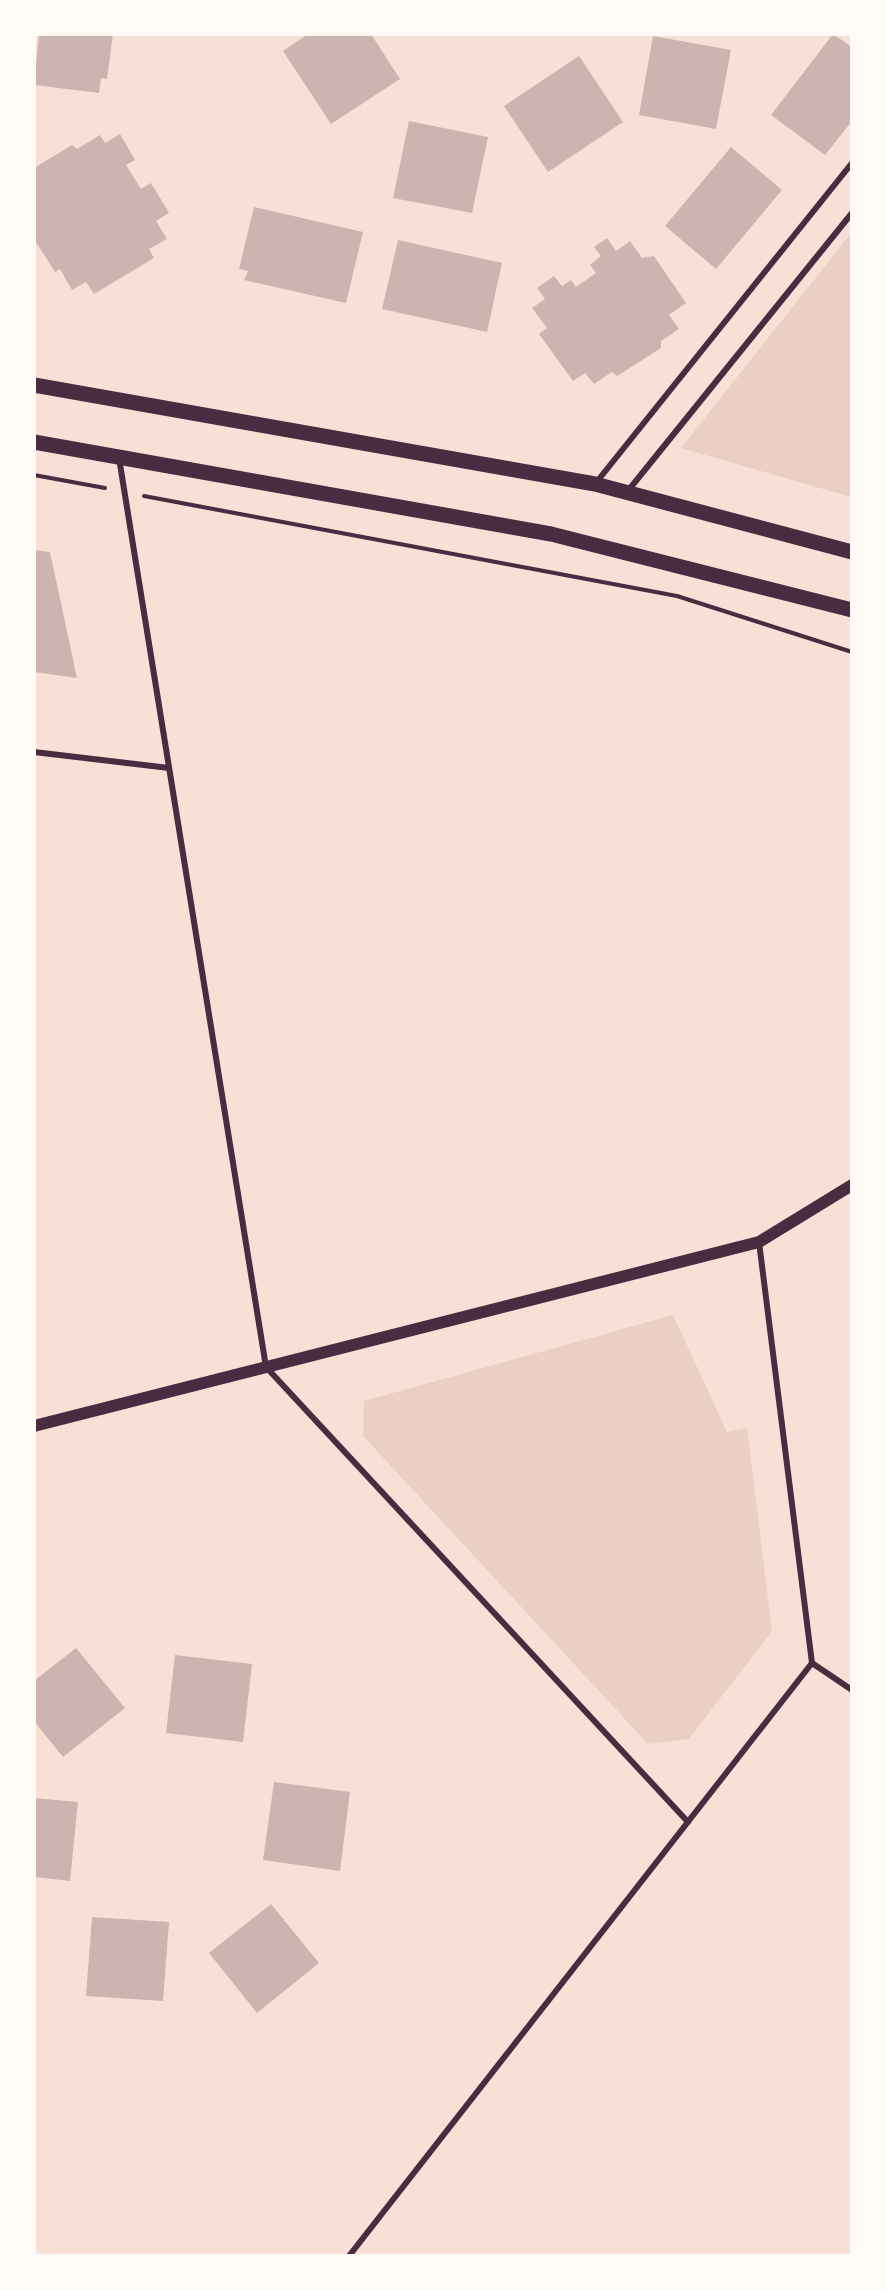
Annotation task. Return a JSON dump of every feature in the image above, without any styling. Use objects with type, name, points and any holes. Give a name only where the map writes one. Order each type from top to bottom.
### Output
[{"type":"main road","points":[[34,385],[595,484],[852,552]]},
{"type":"main road","points":[[34,442],[551,534],[852,610]]},
{"type":"main road","points":[[34,1426],[759,1242],[852,1185]]},
{"type":"street","points":[[595,484],[852,163]]},
{"type":"street","points":[[627,492],[852,213]]},
{"type":"street","points":[[118,456],[266,1367],[688,1822]]},
{"type":"street","points":[[34,752],[169,768]]},
{"type":"street","points":[[349,2256],[812,1663],[759,1242]]},
{"type":"street","points":[[812,1663],[852,1690]]},
{"type":"path","points":[[34,475],[677,596],[852,652]]},
{"type":"shaded area","points":[[851,233],[851,497],[681,448]]},
{"type":"shaded area","points":[[673,1315],[727,1432],[747,1428],[772,1631],[689,1739],[648,1744],[363,1436],[364,1401]]},
{"type":"building","points":[[39,34],[113,34],[107,79],[101,78],[99,93],[34,85]]},
{"type":"building","points":[[308,34],[371,34],[400,79],[331,124],[283,51]]},
{"type":"building","points":[[833,34],[852,47],[852,121],[825,155],[771,115]]},
{"type":"building","points":[[653,36],[731,50],[716,129],[639,115]]},
{"type":"building","points":[[579,56],[623,122],[548,172],[504,106]]},
{"type":"building","points":[[409,121],[488,137],[472,213],[393,198]]},
{"type":"building","points":[[120,134],[135,160],[126,165],[141,189],[151,183],[169,213],[156,221],[167,239],[149,249],[154,258],[94,294],[86,282],[72,290],[60,269],[55,272],[34,239],[34,168],[72,145],[77,149],[100,135],[105,143]]},
{"type":"building","points":[[731,147],[782,190],[716,269],[665,226]]},
{"type":"building","points":[[254,207],[363,232],[346,303],[244,280],[248,271],[239,269]]},
{"type":"building","points":[[607,238],[616,251],[630,241],[642,258],[654,256],[686,303],[669,315],[679,329],[661,341],[661,348],[617,376],[612,372],[594,384],[585,373],[573,381],[539,334],[547,328],[532,308],[545,299],[537,288],[554,276],[562,286],[571,280],[576,287],[596,273],[590,265],[601,256],[594,247]]},
{"type":"building","points":[[398,240],[502,263],[487,332],[382,309]]},
{"type":"building","points":[[34,550],[50,552],[77,678],[34,672]]},
{"type":"building","points":[[76,1648],[125,1708],[63,1757],[34,1721],[34,1681]]},
{"type":"building","points":[[175,1655],[252,1664],[243,1742],[166,1733]]},
{"type":"building","points":[[274,1782],[350,1792],[340,1871],[263,1860]]},
{"type":"building","points":[[34,1798],[78,1802],[70,1881],[34,1877]]},
{"type":"building","points":[[271,1904],[319,1963],[257,2013],[209,1953]]},
{"type":"building","points":[[92,1917],[169,1922],[163,2001],[86,1996]]}]
